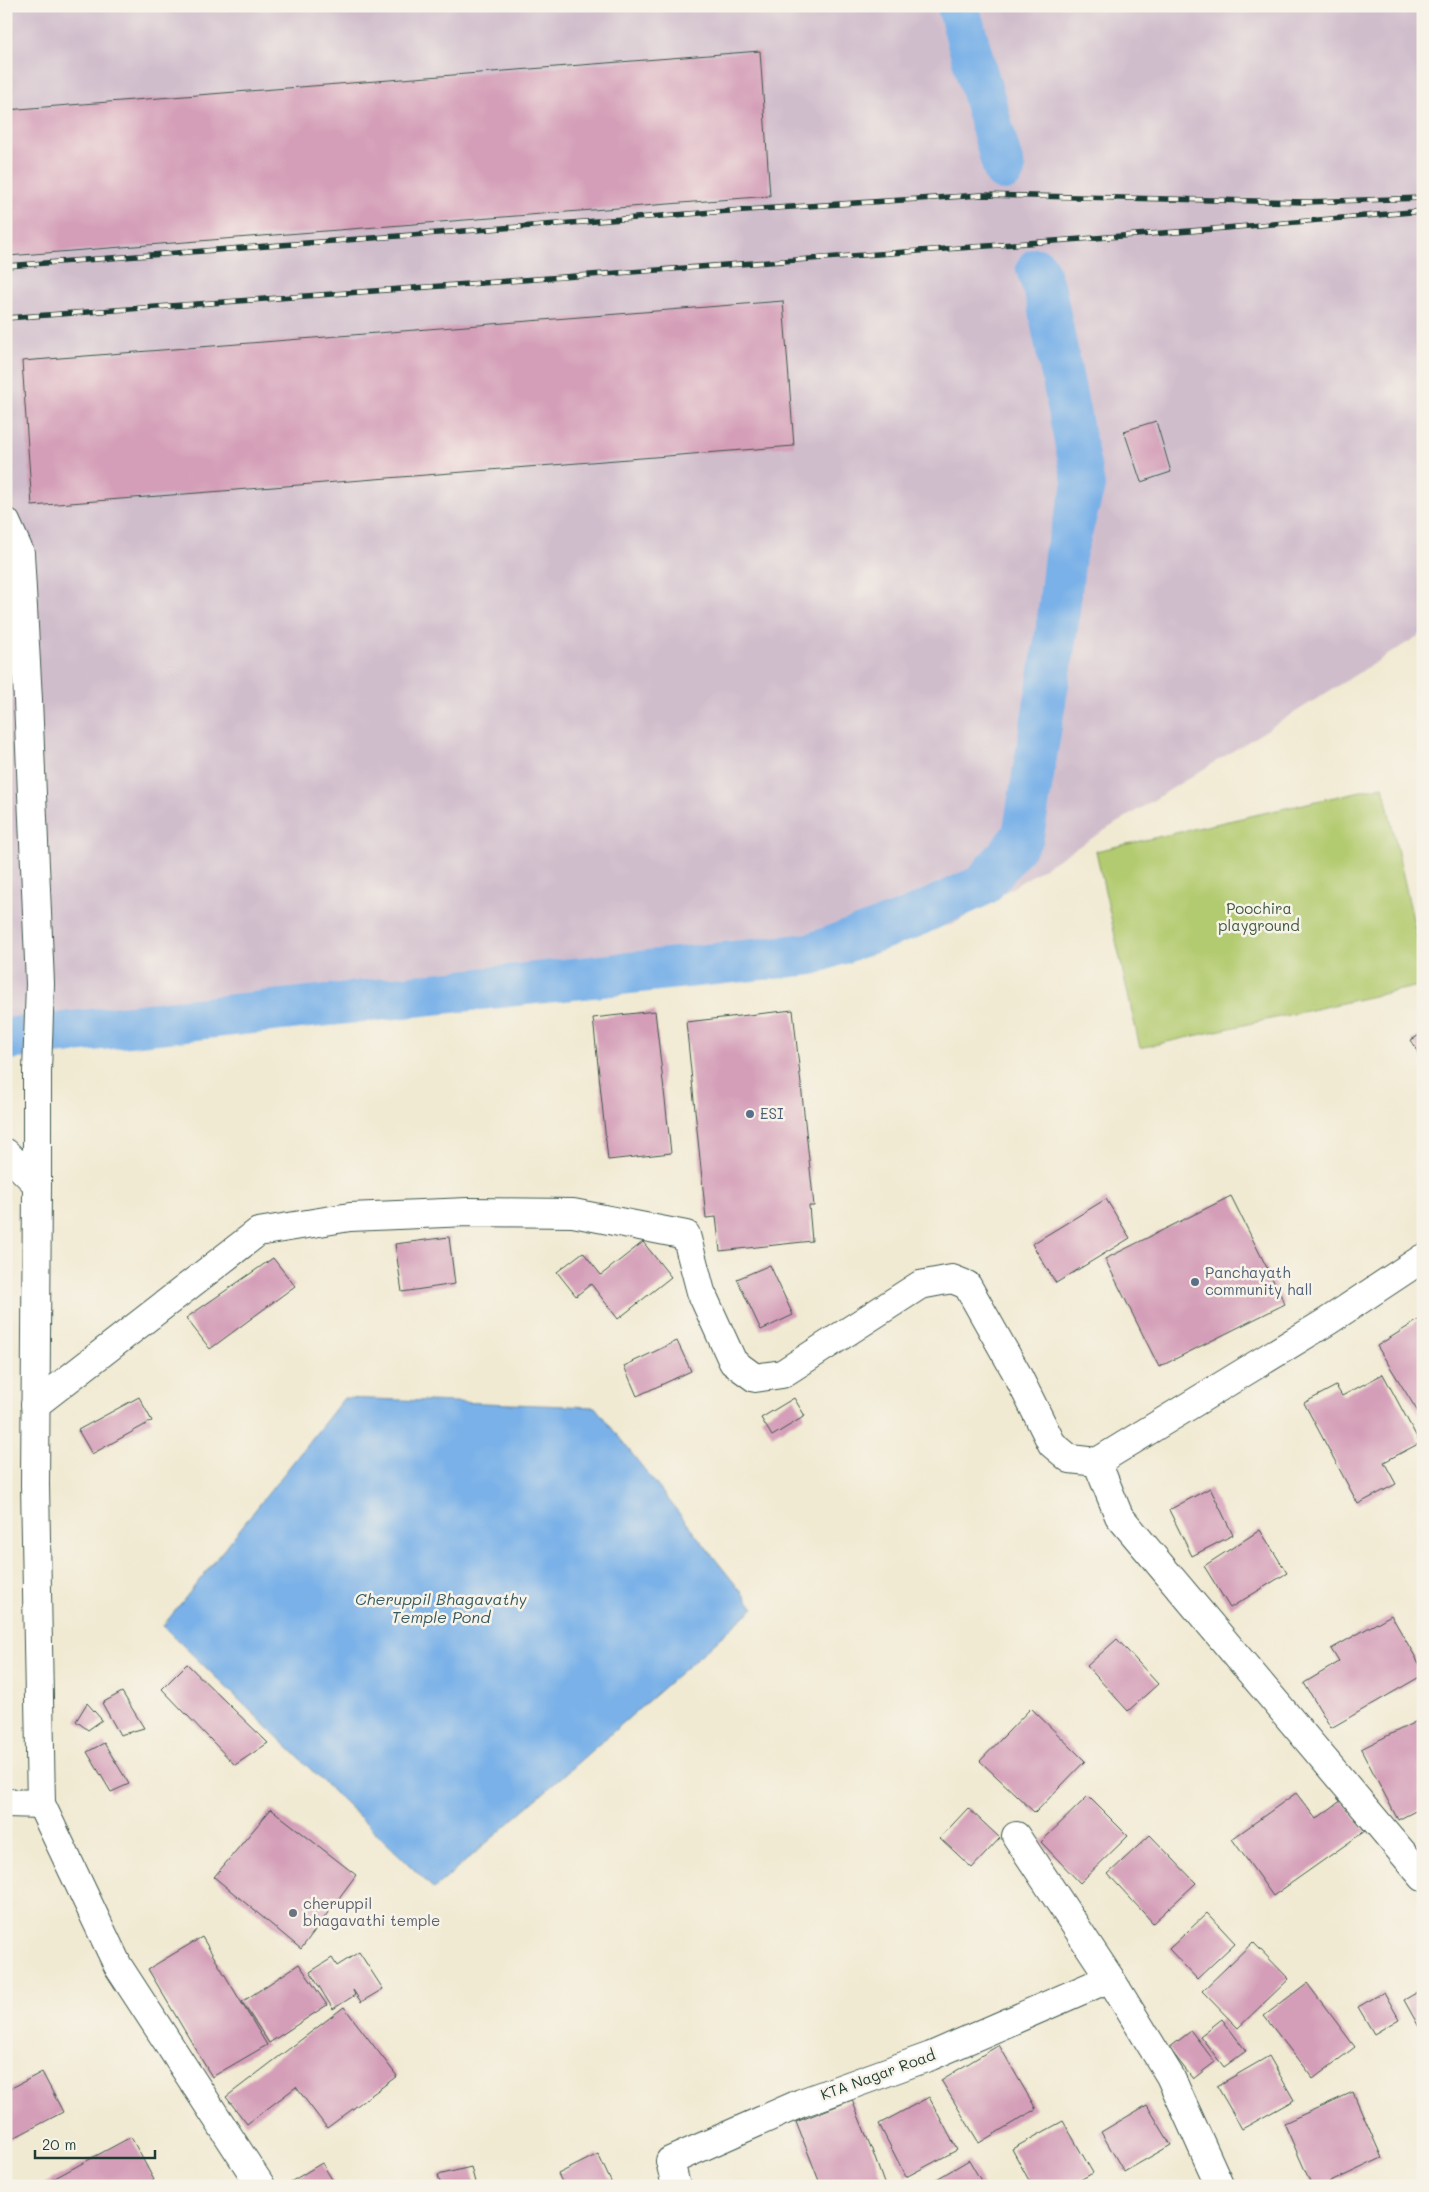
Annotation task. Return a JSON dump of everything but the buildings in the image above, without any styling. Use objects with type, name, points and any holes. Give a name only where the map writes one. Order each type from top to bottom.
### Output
[{"type":"street","points":[[6,522],[20,553],[40,984],[37,1072],[35,1494],[41,1804],[118,1966],[261,2186]]},
{"type":"street","points":[[6,1153],[37,1184]]},
{"type":"street","points":[[35,1405],[258,1232],[350,1217],[468,1212],[573,1213],[686,1235],[701,1292],[733,1362],[755,1378],[782,1374],[920,1285],[952,1279],[967,1285],[1016,1372],[1052,1444],[1070,1458],[1097,1462],[1328,1321],[1423,1258]]},
{"type":"street","points":[[1097,1462],[1119,1516],[1420,1869]]},
{"type":"street","points":[[6,1803],[41,1804]]},
{"type":"street","points":[[1016,1836],[1110,1978],[1170,2076],[1214,2184]]},
{"type":"street","name":"KTA Nagar Road","points":[[676,2186],[670,2161],[801,2103],[931,2056],[1110,1978]]},
{"type":"shaded area","points":[[6,6],[1423,6],[1423,633],[952,925],[6,1044]]},
{"type":"green space","name":"Poochira playground","points":[[1383,786],[1423,964],[1423,985],[1140,1048],[1096,851]]},
{"type":"water","name":"Cheruppil Bhagavathy Temple Pond","points":[[344,1398],[595,1407],[754,1608],[434,1889],[163,1626]]},
{"type":"waterway","points":[[958,6],[1004,170]]},
{"type":"waterway","points":[[6,1039],[811,954],[907,920],[983,885],[1023,836],[1057,628],[1065,555],[1084,486],[1046,295],[1037,269]]},
{"type":"railway","points":[[6,266],[714,212],[982,195],[1305,202],[1423,198]]},
{"type":"railway","points":[[6,318],[1190,231],[1423,211]]},
{"type":"place","name":"ESI","points":[[750,1114]]},
{"type":"place","name":"Panchayath community hall","points":[[1195,1282]]},
{"type":"place","name":"cheruppil bhagavathi temple","points":[[293,1913]]}]
